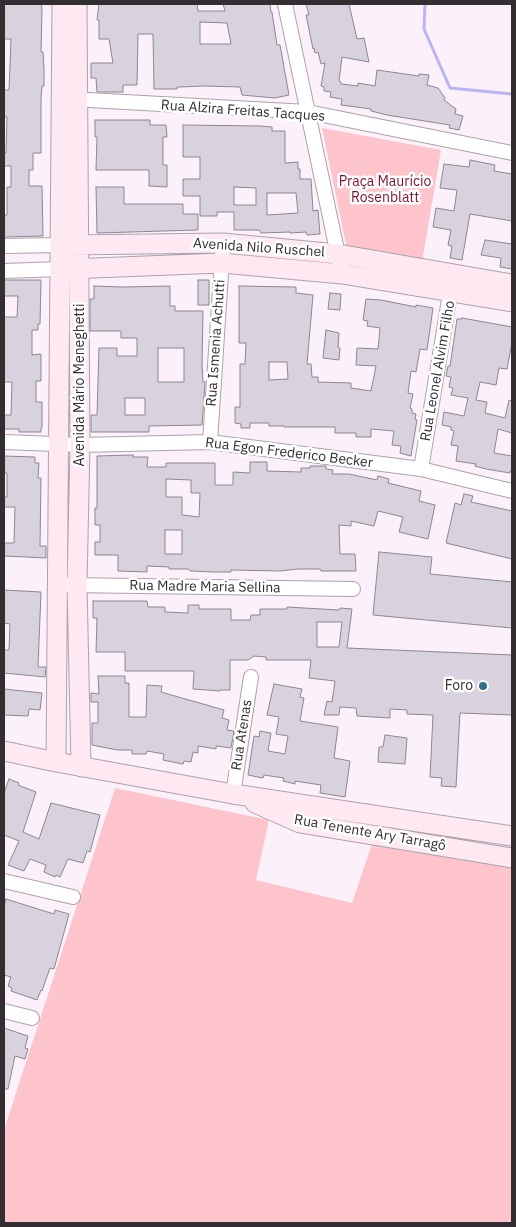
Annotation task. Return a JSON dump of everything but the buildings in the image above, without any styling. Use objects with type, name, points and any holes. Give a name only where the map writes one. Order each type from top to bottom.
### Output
[{"type":"street","name":"Avenida Mário Meneghetti","points":[[62,4],[80,244],[80,446],[77,585],[81,766]]},
{"type":"street","name":"Avenida Mário Meneghetti","points":[[56,762],[60,245],[77,4]]},
{"type":"street","points":[[285,4],[342,274]]},
{"type":"street","name":"Rua Alzira Freitas Tacques","points":[[70,99],[308,112],[512,153]]},
{"type":"street","name":"Avenida Nilo Ruschel","points":[[4,246],[223,243],[338,254],[452,282],[512,302]]},
{"type":"street","name":"Rua Ismenia Achutti","points":[[210,442],[223,243]]},
{"type":"street","name":"Avenida Nilo Ruschel","points":[[4,271],[222,264],[452,282],[512,284]]},
{"type":"street","name":"Rua Leonel Alvim Filho","points":[[421,469],[452,282]]},
{"type":"street","name":"Rua Egon Frederico Becker","points":[[4,442],[80,446],[210,442],[421,469],[512,491]]},
{"type":"street","name":"Rua Madre Maria Sellina","points":[[57,585],[353,589]]},
{"type":"street","name":"Rua Atenas","points":[[233,794],[251,677]]},
{"type":"street","name":"Rua Tenente Ary Tarragô","points":[[4,751],[233,794],[512,836]]},
{"type":"street","name":"Rua Tenente Ary Tarragô","points":[[233,794],[291,820],[305,824],[512,858]]},
{"type":"street","points":[[305,824],[300,816],[301,811],[309,805]]},
{"type":"street","points":[[4,881],[73,898]]},
{"type":"street","points":[[4,1011],[32,1018]]},
{"type":"green space","name":"Praça Maurício Rosenblatt","points":[[322,128],[441,150],[422,262],[347,249]]},
{"type":"green space","points":[[115,788],[269,820],[256,880],[352,903],[376,832],[512,854],[512,1223],[4,1223],[4,1130]]},
{"type":"waterway","points":[[425,4],[424,29],[450,88],[512,94]]},
{"type":"place","name":"Foro","points":[[483,686]]}]
